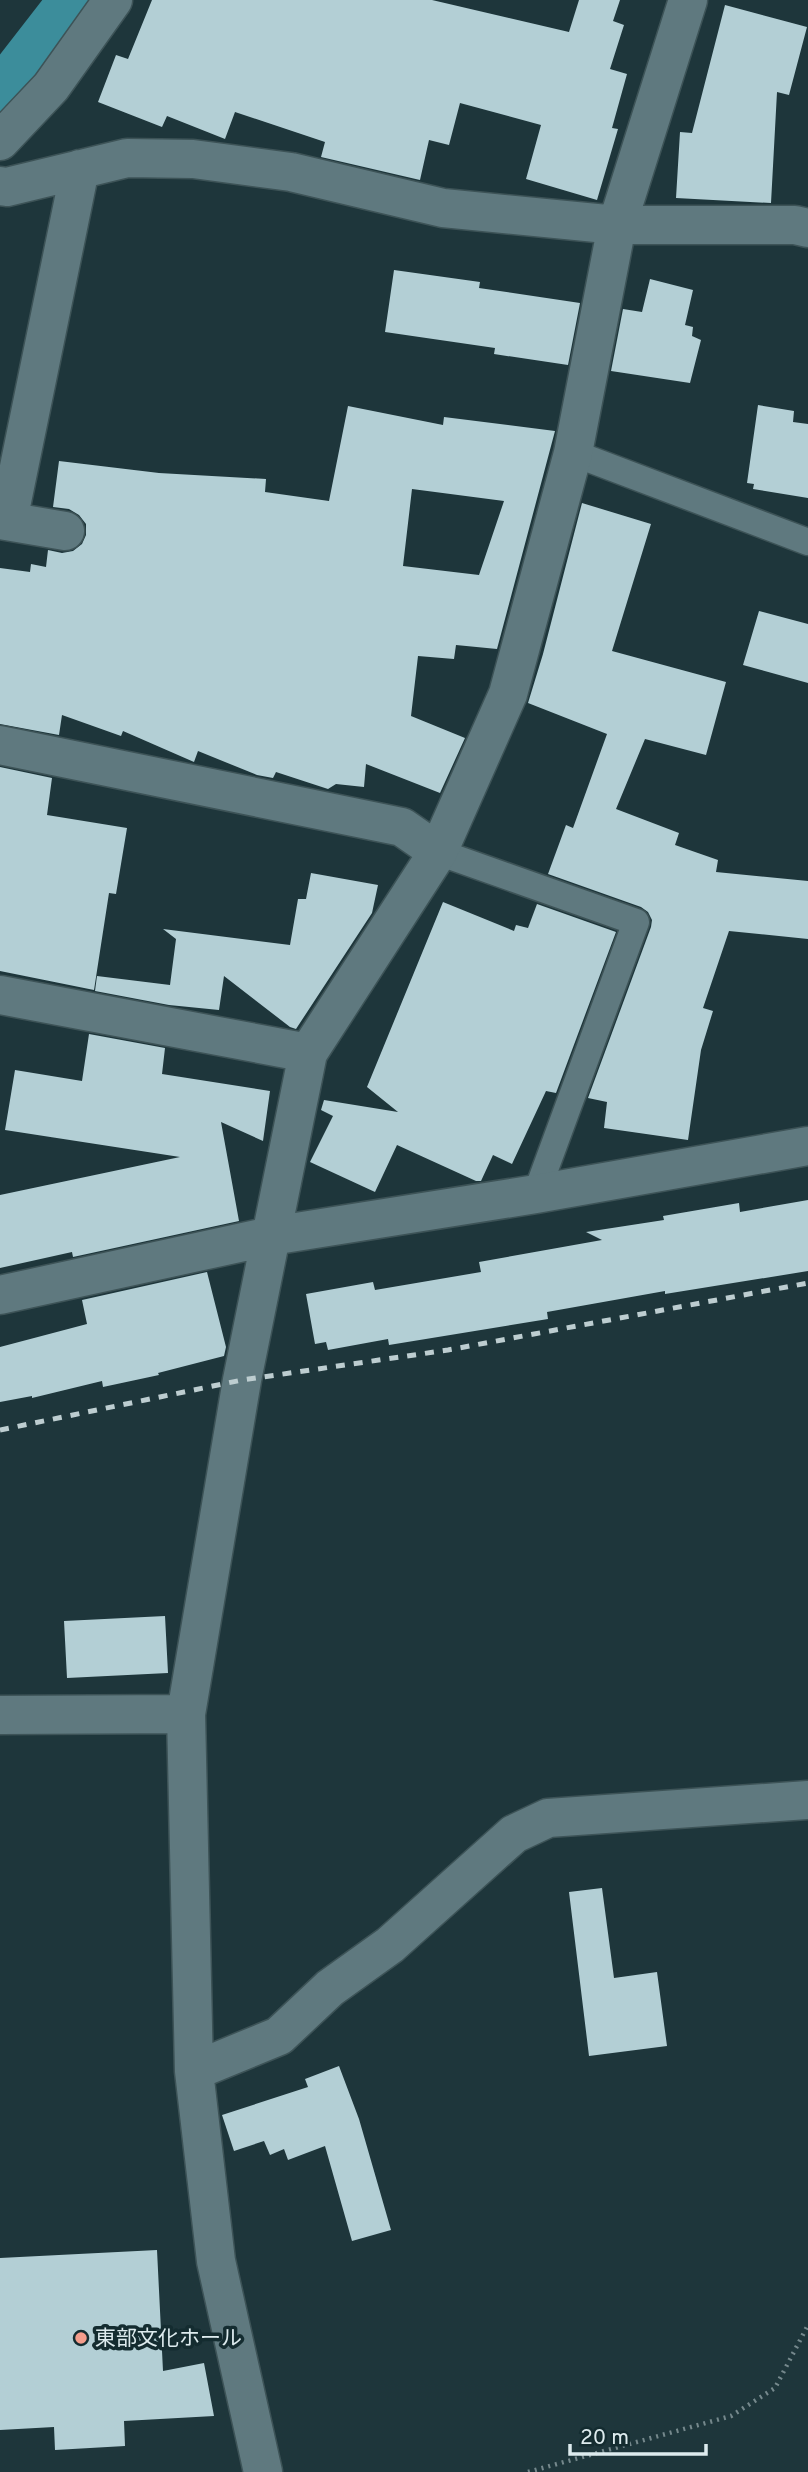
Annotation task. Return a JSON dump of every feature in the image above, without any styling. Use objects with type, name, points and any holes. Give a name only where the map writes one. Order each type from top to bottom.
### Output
[{"type":"street","points":[[0,141],[51,87],[113,0]]},
{"type":"street","points":[[263,2472],[216,2261],[194,2071],[187,1714],[242,1380],[308,1053],[438,852],[508,694],[573,453],[617,225],[688,0]]},
{"type":"street","points":[[0,186],[7,187],[127,158],[193,159],[291,172],[443,208],[617,225],[795,225],[808,228]]},
{"type":"street","points":[[65,531],[4,520],[80,169]]},
{"type":"street","points":[[0,745],[402,827],[438,852]]},
{"type":"street","points":[[0,995],[308,1053]]},
{"type":"street","points":[[0,1295],[271,1236],[536,1194],[808,1146]]},
{"type":"street","points":[[0,1715],[187,1714]]},
{"type":"street","points":[[194,2071],[279,2036],[330,1988],[390,1945],[514,1834],[548,1818],[808,1800]]},
{"type":"lane","points":[[573,453],[808,542]]},
{"type":"lane","points":[[438,852],[636,922],[536,1194]]},
{"type":"path","points":[[528,2472],[731,2416],[775,2388],[808,2325]]},
{"type":"building","points":[[152,0],[432,0],[569,32],[579,0],[620,0],[613,21],[624,25],[610,69],[627,74],[612,128],[618,129],[597,200],[526,179],[541,125],[460,103],[449,145],[429,140],[420,180],[321,157],[325,142],[235,112],[225,139],[167,116],[162,127],[98,102],[116,55],[128,59]]},
{"type":"building","points":[[725,5],[807,27],[789,95],[777,92],[771,203],[676,198],[680,132],[692,133]]},
{"type":"building","points":[[394,270],[480,282],[479,288],[580,303],[568,365],[494,354],[495,348],[385,332]]},
{"type":"building","points":[[650,279],[693,290],[685,325],[693,327],[692,336],[701,340],[690,383],[611,371],[623,309],[642,312]]},
{"type":"building","points":[[758,405],[794,411],[793,422],[808,424],[808,498],[753,489],[754,484],[747,483]]},
{"type":"building","points":[[348,406],[443,425],[444,417],[555,431],[497,649],[456,645],[454,659],[418,656],[411,716],[465,738],[440,793],[366,764],[364,787],[336,784],[328,789],[276,772],[273,778],[257,775],[198,751],[194,762],[123,731],[121,736],[62,715],[59,735],[0,724],[0,568],[30,572],[31,564],[46,567],[48,550],[62,553],[73,551],[82,544],[86,535],[86,524],[79,515],[69,509],[53,507],[59,461],[159,473],[266,479],[265,492],[329,501]],"holes":[[[412,489],[504,501],[479,575],[403,566]]]},
{"type":"building","points":[[582,503],[651,524],[612,651],[726,682],[706,755],[645,739],[616,809],[679,833],[675,845],[718,860],[716,872],[808,881],[808,939],[729,931],[703,1008],[713,1011],[701,1050],[688,1140],[604,1128],[607,1102],[588,1098],[651,927],[652,920],[648,912],[641,907],[548,874],[566,825],[573,828],[607,734],[528,703]]},
{"type":"building","points":[[759,611],[808,624],[808,683],[743,665]]},
{"type":"building","points":[[0,767],[52,778],[47,815],[127,828],[116,894],[109,893],[94,990],[0,971]]},
{"type":"building","points":[[311,873],[378,885],[372,913],[296,1029],[224,976],[219,1010],[169,1005],[95,991],[97,976],[170,985],[176,939],[163,929],[290,945],[298,899],[306,899]]},
{"type":"building","points":[[443,902],[514,931],[516,925],[528,928],[537,904],[616,932],[556,1093],[546,1091],[512,1164],[493,1155],[481,1181],[476,1181],[397,1145],[375,1192],[310,1162],[333,1116],[321,1110],[324,1100],[398,1112],[367,1087]]},
{"type":"building","points":[[89,1034],[165,1048],[162,1074],[270,1091],[263,1141],[221,1122],[239,1221],[73,1257],[72,1252],[0,1268],[0,1195],[180,1157],[5,1130],[15,1070],[82,1081]]},
{"type":"building","points":[[808,1200],[808,1271],[665,1294],[665,1291],[547,1312],[548,1319],[389,1345],[388,1339],[328,1350],[326,1342],[315,1344],[306,1294],[373,1282],[375,1290],[481,1272],[479,1262],[602,1240],[586,1232],[664,1220],[663,1216],[739,1203],[740,1212]]},
{"type":"building","points":[[207,1272],[226,1347],[224,1356],[158,1373],[159,1375],[103,1387],[102,1381],[32,1398],[0,1402],[0,1347],[87,1324],[82,1300]]},
{"type":"building","points":[[165,1616],[168,1673],[67,1678],[64,1621]]},
{"type":"building","points":[[602,1888],[614,1978],[657,1972],[667,2046],[589,2056],[569,1892]]},
{"type":"building","points":[[339,2066],[359,2119],[391,2230],[352,2241],[325,2146],[288,2160],[284,2149],[270,2155],[264,2141],[234,2151],[222,2115],[308,2087],[305,2079]]},
{"type":"building","name":"東部文化ホール","points":[[157,2250],[163,2371],[204,2363],[214,2416],[124,2421],[125,2446],[55,2450],[54,2427],[0,2430],[0,2258]]},
{"type":"waterway","points":[[0,93],[72,0]]},
{"type":"railway","points":[[0,1430],[242,1380],[448,1350],[808,1283]]},
{"type":"place","name":"東部文化ホール","points":[[81,2338]]}]
